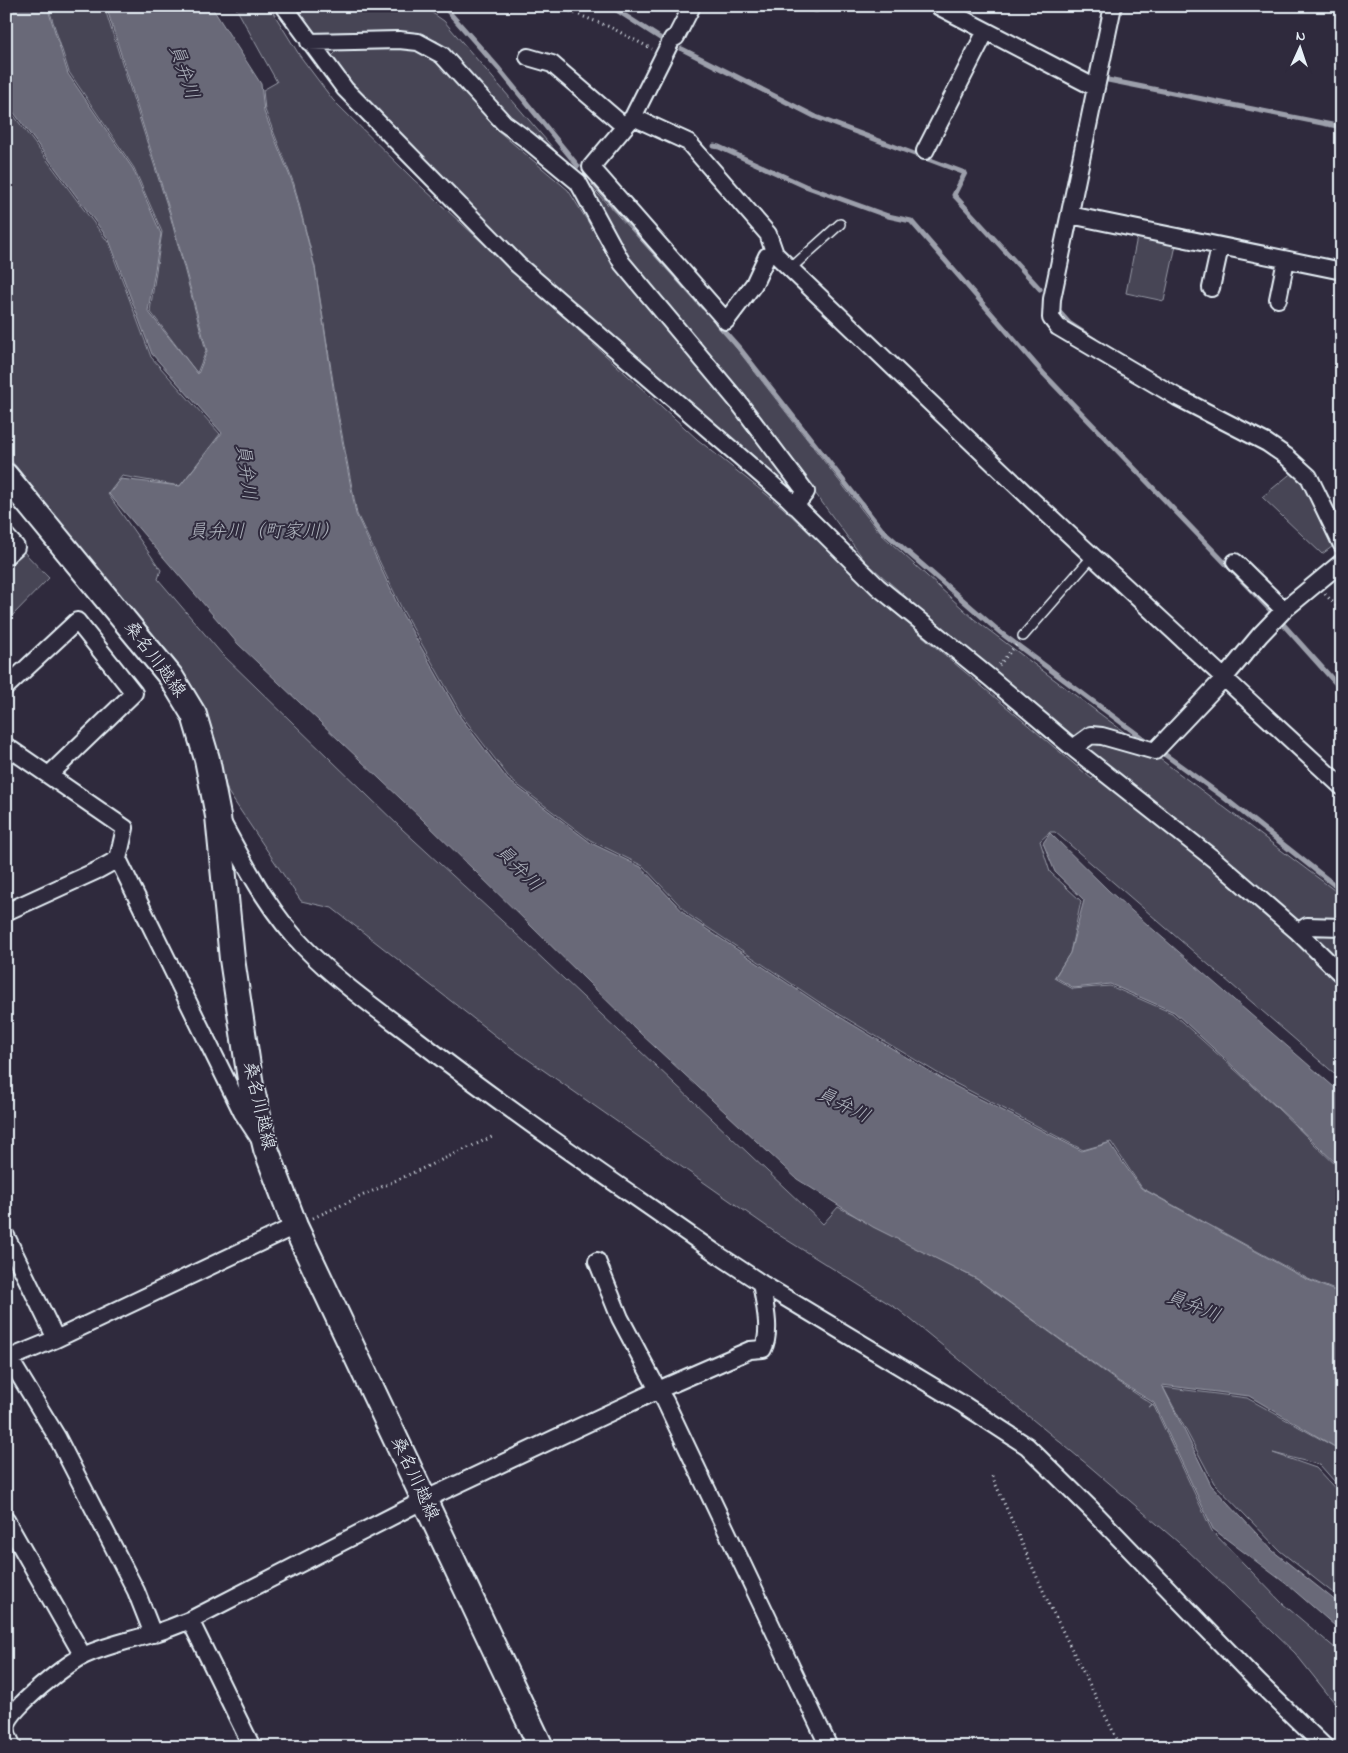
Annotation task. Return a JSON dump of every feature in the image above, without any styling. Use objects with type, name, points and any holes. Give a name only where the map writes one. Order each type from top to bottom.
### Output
[{"type":"main road","name":"桑名川越線","points":[[6,476],[171,677],[194,715],[207,759],[218,816],[233,969],[251,1086],[266,1149],[295,1226],[541,1747]]},
{"type":"street","points":[[284,6],[345,89],[518,265],[795,506],[878,587],[1073,748],[1216,861],[1298,932],[1342,975]]},
{"type":"street","points":[[578,182],[629,122],[663,55],[672,39],[676,37],[692,6]]},
{"type":"street","points":[[938,6],[1096,88]]},
{"type":"street","points":[[1113,6],[1052,299],[1051,318],[1058,328],[1177,397],[1267,443],[1286,456],[1309,477],[1342,544]]},
{"type":"street","points":[[925,151],[986,31]]},
{"type":"street","points":[[309,42],[399,40],[418,42],[442,55],[504,123],[578,182],[622,263],[739,403],[806,492],[795,506]]},
{"type":"street","points":[[528,57],[552,64],[629,122],[688,142],[768,234],[774,254],[892,368],[1342,787]]},
{"type":"street","points":[[591,167],[726,321],[754,284],[767,256],[774,254]]},
{"type":"street","points":[[1070,215],[1342,271]]},
{"type":"street","points":[[1211,288],[1220,247]]},
{"type":"street","points":[[1278,299],[1286,260]]},
{"type":"street","points":[[6,536],[16,548],[6,556]]},
{"type":"street","points":[[1235,562],[1284,610]]},
{"type":"street","points":[[1073,748],[1092,735],[1159,748],[1284,610],[1342,562]]},
{"type":"street","points":[[6,687],[76,621],[134,693],[49,775]]},
{"type":"street","points":[[6,746],[125,828],[118,859],[242,1112],[266,1149]]},
{"type":"street","points":[[218,816],[264,898],[304,948],[348,986],[458,1072],[720,1256],[761,1283],[964,1404],[1027,1446],[1092,1510],[1258,1682],[1325,1747]]},
{"type":"street","points":[[6,912],[118,859]]},
{"type":"street","points":[[1298,932],[1307,926],[1342,927]]},
{"type":"street","points":[[153,1634],[136,1591],[65,1454],[8,1355],[56,1339],[295,1226]]},
{"type":"street","points":[[6,1236],[56,1339]]},
{"type":"street","points":[[597,1261],[620,1318],[665,1401],[829,1747]]},
{"type":"street","points":[[13,1747],[7,1736],[8,1716],[40,1687],[83,1656],[116,1642],[153,1634],[190,1620],[424,1500],[658,1390],[750,1350],[763,1349],[766,1344],[767,1320],[761,1283]]},
{"type":"street","points":[[6,1520],[83,1656]]},
{"type":"street","points":[[190,1620],[252,1747]]},
{"type":"lane","points":[[790,269],[840,224]]},
{"type":"lane","points":[[1023,636],[1093,556]]},
{"type":"path","points":[[556,6],[610,28],[663,55]]},
{"type":"path","points":[[1316,584],[1342,612]]},
{"type":"path","points":[[295,1226],[492,1137]]},
{"type":"path","points":[[992,1476],[1049,1604],[1121,1747]]},
{"type":"shaded area","points":[[48,6],[104,6],[170,215],[206,351],[197,373],[150,311],[162,232],[134,168],[69,72]]},
{"type":"shaded area","points":[[235,6],[269,6],[300,56],[333,100],[413,179],[697,439],[782,507],[889,608],[1092,779],[1100,767],[865,561],[799,471],[641,277],[602,219],[586,181],[720,327],[879,532],[974,619],[1342,896],[1342,1080],[1055,832],[1050,832],[1040,841],[1050,872],[1081,901],[1070,953],[1054,978],[1073,989],[1110,986],[1172,1013],[1275,1106],[1342,1171],[1342,1293],[1308,1279],[1142,1188],[1111,1142],[1083,1150],[949,1080],[819,1002],[689,915],[643,866],[590,840],[511,780],[463,717],[402,609],[357,514],[338,413],[315,267],[294,184],[265,110],[263,90],[277,82]]},
{"type":"shaded area","points":[[293,6],[310,6],[319,12],[400,9],[428,10],[444,21],[559,155],[511,125],[471,75],[437,41],[396,31],[313,33]]},
{"type":"shaded area","points":[[341,47],[408,48],[424,52],[445,70],[497,130],[568,190],[619,271],[719,385],[801,491],[795,501],[527,263],[349,86],[330,58]]},
{"type":"shaded area","points":[[6,105],[108,242],[151,357],[220,434],[180,486],[122,476],[108,494],[161,570],[158,579],[221,653],[402,829],[527,944],[823,1224],[838,1207],[978,1280],[1118,1382],[1152,1404],[1148,1408],[1153,1404],[1212,1531],[1283,1604],[1342,1654],[1342,1712],[1295,1653],[1185,1548],[1088,1465],[899,1310],[779,1235],[506,1044],[332,908],[301,901],[228,792],[204,719],[181,672],[6,454]]},
{"type":"shaded area","points":[[1137,237],[1176,245],[1164,301],[1126,293]]},
{"type":"shaded area","points":[[1294,471],[1302,481],[1332,547],[1322,554],[1262,497]]},
{"type":"shaded area","points":[[22,550],[49,578],[10,618],[6,615],[6,564]]},
{"type":"shaded area","points":[[1163,1387],[1247,1398],[1342,1451],[1342,1490],[1320,1465],[1273,1453],[1316,1468],[1342,1496],[1342,1600],[1280,1551],[1214,1483]]},
{"type":"water","name":"員弁川（町家川）","points":[[6,6],[47,6],[68,74],[133,169],[161,234],[148,311],[198,374],[207,351],[170,212],[106,6],[211,6],[261,84],[264,112],[293,184],[315,268],[337,413],[356,514],[400,610],[461,718],[508,780],[591,843],[641,867],[687,916],[817,1003],[949,1083],[1082,1151],[1109,1143],[1141,1188],[1306,1279],[1342,1294],[1342,1451],[1249,1396],[1162,1385],[1211,1485],[1273,1551],[1342,1606],[1342,1632],[1289,1586],[1213,1529],[1154,1403],[1118,1381],[977,1279],[873,1227],[797,1179],[641,1034],[421,818],[238,644],[109,494],[121,479],[180,486],[222,433],[152,354],[109,240],[6,102]]},
{"type":"water","points":[[1050,833],[1109,891],[1342,1094],[1342,1169],[1174,1012],[1110,984],[1074,988],[1055,977],[1070,953],[1084,900],[1055,872],[1043,843]]},
{"type":"waterway","points":[[322,6],[338,10],[368,6]]},
{"type":"waterway","points":[[441,6],[447,10],[499,69],[578,166]]},
{"type":"waterway","points":[[607,6],[615,9],[660,38]]},
{"type":"waterway","points":[[682,49],[816,117],[965,173],[954,195],[1040,289]]},
{"type":"waterway","points":[[1108,80],[1342,127]]},
{"type":"waterway","points":[[714,146],[805,186],[888,216],[911,221],[1043,373],[1273,613]]},
{"type":"waterway","points":[[594,184],[703,307]]},
{"type":"waterway","points":[[1060,313],[1069,323],[1095,340]]},
{"type":"waterway","points":[[717,323],[741,350],[882,530],[1001,633],[1149,743]]},
{"type":"waterway","points":[[1282,623],[1342,690]]},
{"type":"waterway","points":[[1160,751],[1222,796],[1342,891]]},
{"type":"water label","name":"員弁川","points":[[183,72]]},
{"type":"water label","name":"員弁川","points":[[245,472]]},
{"type":"water label","name":"員弁川","points":[[518,869]]},
{"type":"water label","name":"員弁川","points":[[843,1106]]},
{"type":"water label","name":"員弁川","points":[[1193,1307]]}]
